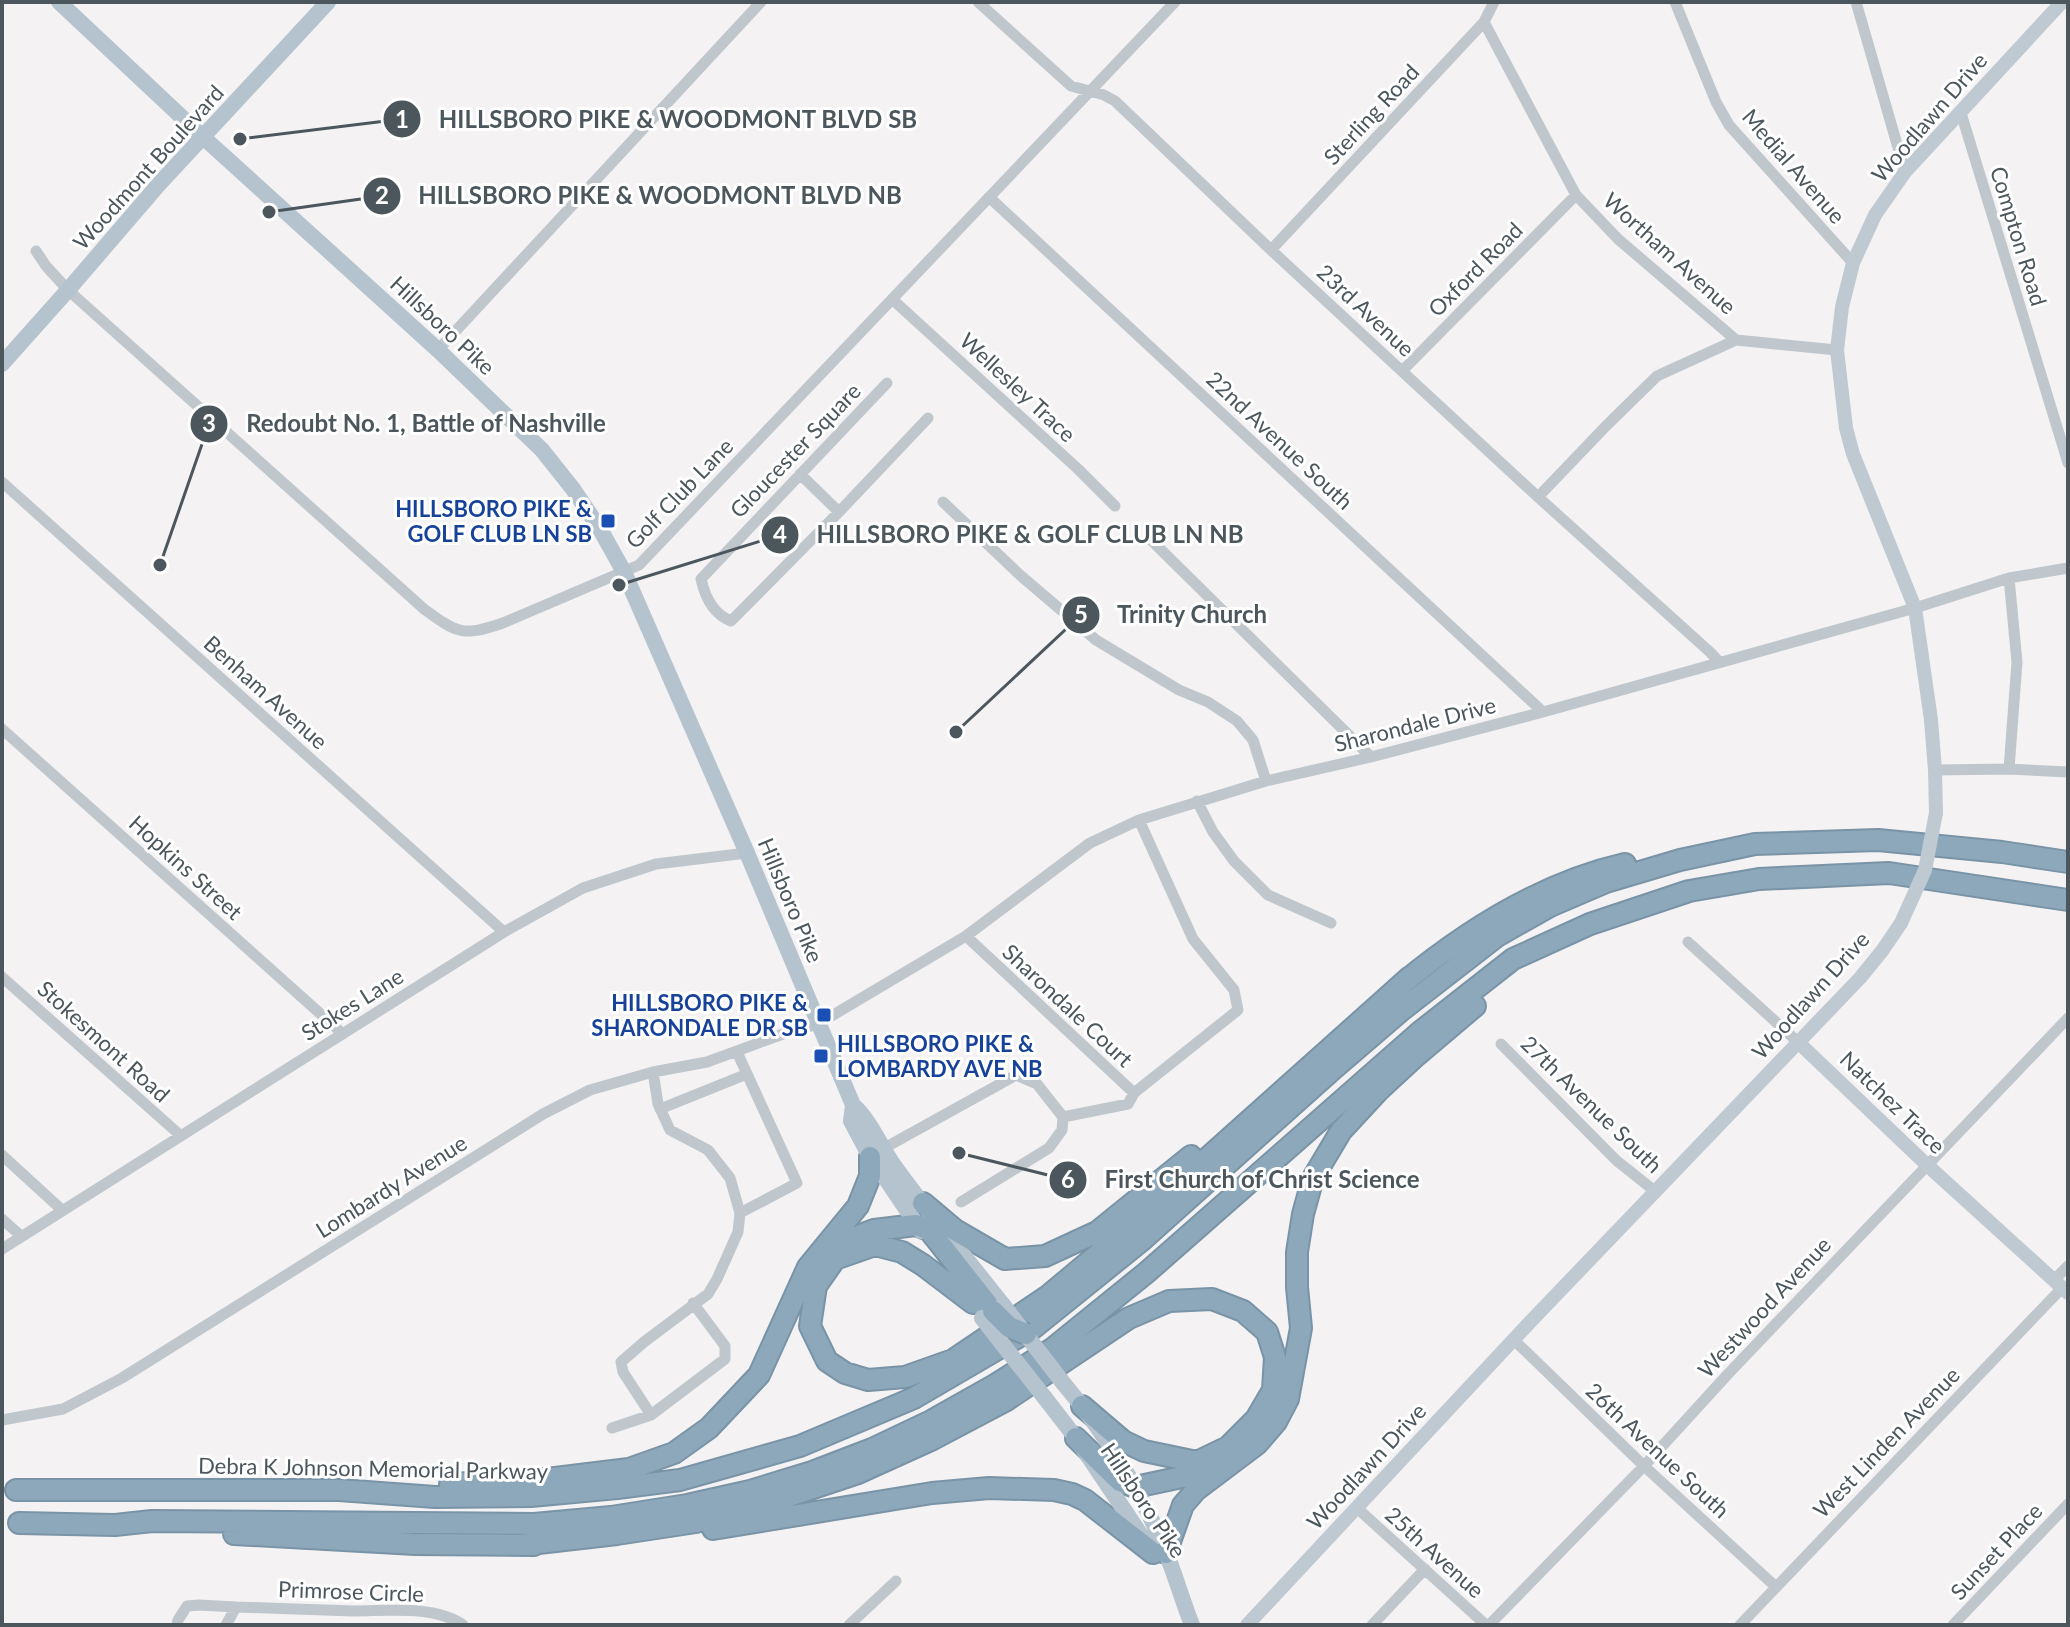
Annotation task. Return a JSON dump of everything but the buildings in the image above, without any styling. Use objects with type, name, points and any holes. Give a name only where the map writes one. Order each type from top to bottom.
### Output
[{"type":"highway","name":"Debra K Johnson Memorial Parkway","points":[[16,1490],[339,1490],[435,1497],[531,1496],[680,1480],[800,1446],[914,1398],[1032,1329],[1141,1241],[1403,1009],[1497,936],[1550,906],[1606,882],[1680,860],[1755,844],[1878,840],[2068,862]]},
{"type":"highway","points":[[923,1203],[955,1230],[1005,1259],[1045,1256],[1097,1232],[1410,977],[1481,926],[1534,895],[1598,870],[1676,852],[1755,844]]},
{"type":"highway","points":[[115,1525],[152,1521],[534,1524],[611,1517],[687,1505],[750,1491],[812,1472],[872,1449],[931,1421],[1052,1349],[1146,1273],[1432,1023],[1513,959],[1590,924],[1689,891],[1759,879],[1889,873],[2068,900]]},
{"type":"highway","points":[[19,1523],[115,1525],[400,1543],[521,1545],[636,1540],[899,1498],[994,1488],[1054,1490],[1072,1494],[1159,1553],[1183,1505],[1196,1490],[1257,1444],[1276,1422],[1288,1399],[1301,1328],[1297,1252],[1303,1214],[1313,1178],[1341,1131],[1417,1055],[1496,988],[1590,924]]},
{"type":"highway","points":[[1026,1334],[1009,1327],[988,1310],[902,1252],[875,1245],[835,1259],[816,1286],[810,1326],[827,1361],[845,1373],[868,1380],[905,1377],[953,1360],[1048,1296],[1116,1240],[1410,977]]},
{"type":"highway","points":[[339,1490],[547,1479],[629,1469],[674,1453],[709,1428],[759,1375],[808,1267],[858,1206],[876,1153]]},
{"type":"highway","points":[[819,1255],[874,1230],[916,1225],[929,1230],[988,1310]]},
{"type":"highway","points":[[521,1545],[696,1522],[858,1473],[933,1439],[1005,1401],[1129,1318],[1169,1301],[1212,1299],[1243,1311],[1267,1332],[1275,1357],[1273,1390],[1256,1419],[1228,1447],[1197,1462],[1144,1451],[1123,1441],[1082,1406]]},
{"type":"highway","points":[[1076,1438],[1120,1481],[1135,1487],[1223,1468]]},
{"type":"main road","name":"Hillsboro Pike","points":[[59,2],[438,350],[542,450],[573,489],[624,572],[853,1105],[851,1121],[923,1203],[1045,1398],[1159,1553],[1180,1592],[1192,1625]]},
{"type":"main road","name":"Woodlawn Drive","points":[[1247,1625],[1860,978],[1901,923],[1925,870],[1936,813],[1931,720],[1915,608],[1853,454],[1846,428],[1837,350],[1842,307],[1853,263],[1875,215],[1905,172],[2062,2]]},
{"type":"main road","name":"Woodmont Boulevard","points":[[2,364],[159,184],[325,4]]},
{"type":"main road","name":"Natchez Trace","points":[[1799,1043],[2061,1287]]},
{"type":"main road","name":"Hillsboro Pike","points":[[876,1153],[916,1225]]},
{"type":"main road","name":"Hillsboro Pike","points":[[1026,1334],[1082,1406],[1135,1487],[1159,1553]]},
{"type":"street","points":[[438,350],[761,2]]},
{"type":"street","name":"23rd Avenue","points":[[978,2],[1071,86],[1115,101],[1271,250],[1719,662]]},
{"type":"street","name":"Golf Club Lane","points":[[36,251],[68,290],[424,609],[447,626],[465,632],[483,630],[639,565],[1175,2]]},
{"type":"street","name":"Sterling Road","points":[[1271,250],[1484,22],[1494,2]]},
{"type":"street","name":"Medial Avenue","points":[[1675,2],[1716,102],[1729,125],[1853,263]]},
{"type":"street","points":[[1856,2],[1905,172]]},
{"type":"street","name":"Wortham Avenue","points":[[1484,22],[1576,195],[1618,239],[1736,340],[1837,350]]},
{"type":"street","name":"Compton Road","points":[[1961,113],[2068,463]]},
{"type":"street","name":"Oxford Road","points":[[1403,370],[1576,195]]},
{"type":"street","name":"22nd Avenue South","points":[[989,197],[1543,712]]},
{"type":"street","name":"Wellesley Trace","points":[[892,299],[1115,506]]},
{"type":"street","points":[[1538,497],[1657,376],[1736,340]]},
{"type":"street","name":"Gloucester Square","points":[[887,383],[701,579],[705,595],[719,614],[731,621],[928,418]]},
{"type":"street","points":[[800,474],[839,512]]},
{"type":"street","name":"Benham Avenue","points":[[2,482],[504,932]]},
{"type":"street","points":[[943,502],[1020,575],[1096,640],[1237,721],[1253,740],[1266,781]]},
{"type":"street","points":[[1149,538],[1371,757]]},
{"type":"street","name":"Sharondale Drive","points":[[818,1024],[966,936],[1090,843],[1139,820],[1266,781],[1543,712],[1915,608],[2009,578],[2068,568]]},
{"type":"street","points":[[2009,578],[2017,662],[2009,769]]},
{"type":"street","name":"Hopkins Street","points":[[2,729],[343,1034]]},
{"type":"street","points":[[1935,770],[2068,772]]},
{"type":"street","points":[[1197,801],[1213,832],[1234,861],[1268,895],[1331,923]]},
{"type":"street","name":"Sharondale Court","points":[[966,936],[1134,1093],[1238,1010],[1234,990],[1193,939],[1139,820]]},
{"type":"street","name":"Stokes Lane","points":[[2,1249],[504,932],[583,888],[656,864],[747,853]]},
{"type":"street","name":"Natchez Trace","points":[[1688,942],[1799,1043]]},
{"type":"street","name":"Stokesmont Road","points":[[2,977],[180,1135]]},
{"type":"street","name":"Westwood Avenue","points":[[1488,1625],[1644,1466],[2068,1018]]},
{"type":"street","name":"Lombardy Avenue","points":[[2,1420],[63,1409],[122,1378],[543,1114],[590,1090],[653,1072],[707,1062],[818,1024]]},
{"type":"street","name":"27th Avenue South","points":[[1501,1044],[1617,1161],[1656,1192]]},
{"type":"street","points":[[737,1052],[797,1183],[740,1213]]},
{"type":"street","points":[[660,1109],[746,1071]]},
{"type":"street","points":[[651,1415],[623,1372],[621,1362],[708,1294],[738,1232],[740,1213],[730,1178],[708,1150],[670,1130],[660,1109],[653,1072]]},
{"type":"street","points":[[876,1153],[1016,1075],[1037,1084],[1063,1117],[1062,1130],[1049,1148],[961,1202]]},
{"type":"street","points":[[1063,1117],[1128,1104],[1134,1093]]},
{"type":"street","points":[[2,1155],[62,1210]]},
{"type":"street","points":[[2,1219],[21,1236]]},
{"type":"street","name":"West Linden Avenue","points":[[1740,1625],[2061,1287],[2068,1266]]},
{"type":"street","points":[[612,1428],[651,1415],[725,1359],[725,1346],[693,1303]]},
{"type":"street","name":"26th Avenue South","points":[[1514,1340],[1644,1466],[1776,1587]]},
{"type":"street","name":"Sunset Place","points":[[1953,1625],[2068,1504]]},
{"type":"street","name":"25th Avenue","points":[[1357,1508],[1488,1625]]},
{"type":"street","points":[[1372,1625],[1425,1569]]},
{"type":"street","points":[[849,1625],[896,1581]]},
{"type":"street","name":"Primrose Circle","points":[[177,1625],[187,1606],[199,1605],[404,1610],[452,1617],[463,1625]]},
{"type":"street","points":[[226,1625],[236,1607]]},
{"type":"place","name":"HILLSBORO PIKE & WOODMONT BLVD SB","points":[[240,139]]},
{"type":"place","name":"HILLSBORO PIKE & WOODMONT BLVD NB","points":[[269,212]]},
{"type":"place","name":"HILLSBORO PIKE & GOLF CLUB LN SB","points":[[608,521]]},
{"type":"place","name":"Redoubt No. 1, Battle of Nashville","points":[[160,565]]},
{"type":"place","name":"HILLSBORO PIKE & GOLF CLUB LN NB","points":[[619,585]]},
{"type":"place","name":"Trinity Church","points":[[956,732]]},
{"type":"place","name":"HILLSBORO PIKE & SHARONDALE DR SB","points":[[824,1015]]},
{"type":"place","name":"HILLSBORO PIKE & LOMBARDY AVE NB","points":[[821,1056]]},
{"type":"place","name":"First Church of Christ Science","points":[[959,1153]]}]
